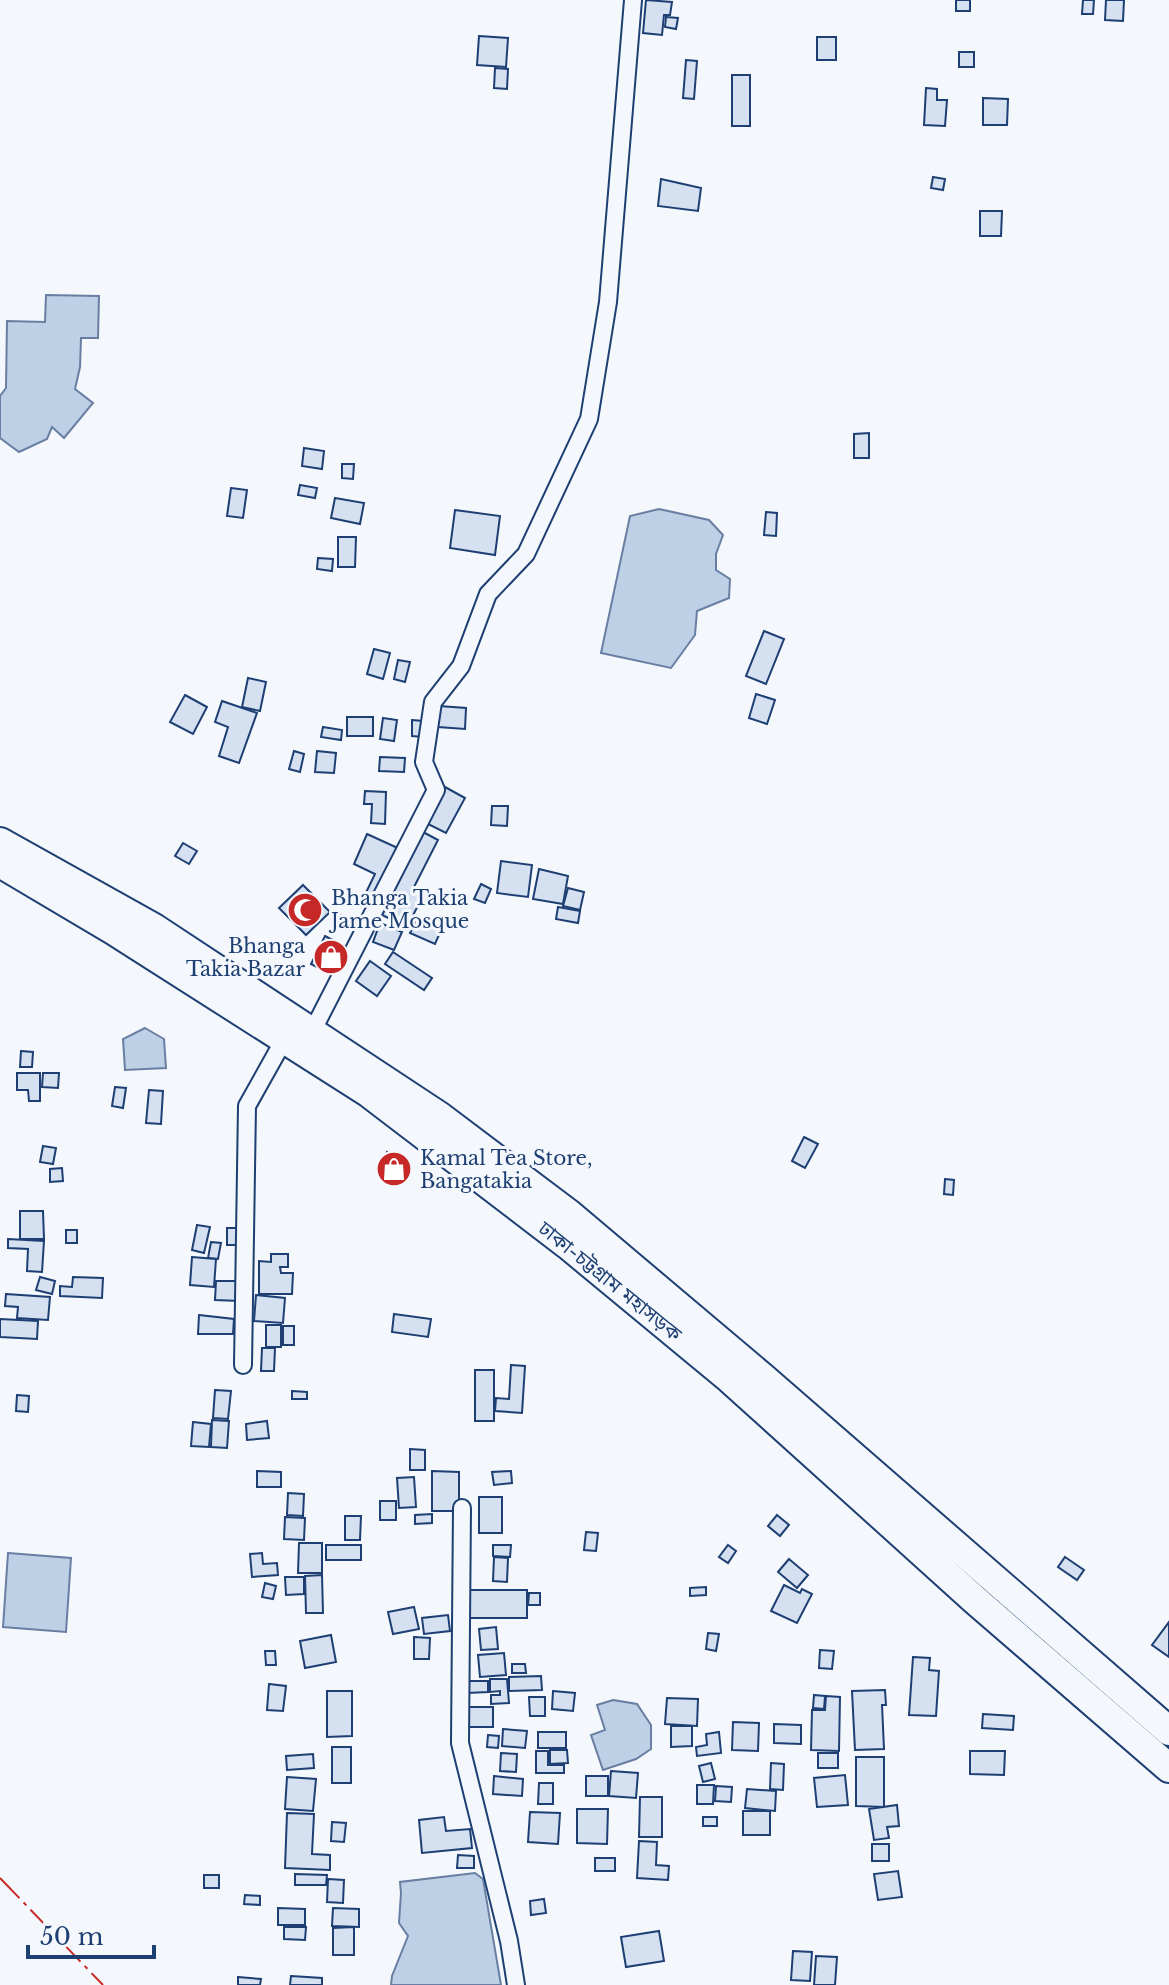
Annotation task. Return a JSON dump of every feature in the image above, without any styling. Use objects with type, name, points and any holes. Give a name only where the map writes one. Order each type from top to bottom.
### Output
[{"type":"highway","name":"ঢাকা-চট্টগ্রাম মহাসড়ক","points":[[0,842],[154,928],[299,1035],[369,1093],[568,1245],[730,1379],[975,1600],[1169,1768]]},
{"type":"highway","name":"ঢাকা-চট্টগ্রাম মহাসড়ক","points":[[0,863],[439,1116],[569,1214],[762,1377],[1169,1731]]},
{"type":"street","points":[[243,1365],[247,1106],[299,1035],[436,790],[424,762],[433,702],[461,666],[488,594],[526,554],[589,419],[608,302],[633,0]]},
{"type":"street","points":[[462,1508],[460,1743],[509,1941],[516,1985]]},
{"type":"water","points":[[46,295],[99,296],[98,338],[81,338],[75,389],[93,403],[64,438],[52,427],[47,439],[19,452],[0,438],[0,396],[6,388],[7,321],[45,322]]},
{"type":"water","points":[[659,509],[709,520],[723,535],[716,554],[716,570],[730,579],[729,598],[697,611],[695,635],[671,668],[601,653],[630,516]]},
{"type":"water","points":[[145,1028],[164,1039],[166,1068],[125,1070],[123,1039]]},
{"type":"water","points":[[8,1553],[71,1558],[66,1632],[3,1627]]},
{"type":"water","points":[[613,1700],[637,1704],[651,1725],[651,1749],[636,1759],[603,1770],[591,1735],[605,1730],[597,1705]]},
{"type":"water","points":[[475,1873],[483,1879],[501,1985],[391,1985],[408,1936],[399,1923],[400,1882]]},
{"type":"building","points":[[646,0],[672,2],[670,15],[664,15],[662,35],[643,33]]},
{"type":"building","points":[[956,0],[970,0],[970,11],[956,11]]},
{"type":"building","points":[[1083,0],[1094,0],[1093,14],[1082,14]]},
{"type":"building","points":[[1106,0],[1124,0],[1123,21],[1105,20]]},
{"type":"building","points":[[666,17],[678,18],[676,29],[665,27]]},
{"type":"building","points":[[479,36],[508,38],[506,67],[477,65]]},
{"type":"building","points":[[817,37],[836,37],[836,60],[817,60]]},
{"type":"building","points":[[959,52],[974,52],[974,67],[959,67]]},
{"type":"building","points":[[686,60],[697,61],[694,99],[683,98]]},
{"type":"building","points":[[495,68],[508,69],[507,89],[494,88]]},
{"type":"building","points":[[732,75],[750,75],[750,126],[732,126]]},
{"type":"building","points":[[926,88],[937,89],[937,100],[947,100],[945,126],[924,125]]},
{"type":"building","points":[[983,98],[1008,99],[1007,125],[983,125]]},
{"type":"building","points":[[933,177],[945,179],[943,190],[931,188]]},
{"type":"building","points":[[661,179],[701,188],[698,211],[658,206]]},
{"type":"building","points":[[980,211],[1002,211],[1001,236],[980,236]]},
{"type":"building","points":[[869,433],[869,458],[854,458],[854,434]]},
{"type":"building","points":[[304,448],[324,451],[322,469],[302,466]]},
{"type":"building","points":[[342,464],[354,464],[353,479],[342,478]]},
{"type":"building","points":[[300,485],[317,488],[315,498],[298,495]]},
{"type":"building","points":[[231,488],[247,490],[243,518],[227,516]]},
{"type":"building","points":[[335,498],[364,503],[360,524],[331,518]]},
{"type":"building","points":[[455,510],[500,516],[495,555],[450,548]]},
{"type":"building","points":[[766,512],[777,513],[776,536],[764,535]]},
{"type":"building","points":[[338,537],[356,537],[355,567],[338,567]]},
{"type":"building","points":[[318,558],[333,559],[332,571],[317,569]]},
{"type":"building","points":[[764,631],[784,639],[766,684],[746,676]]},
{"type":"building","points":[[374,649],[390,653],[383,679],[367,674]]},
{"type":"building","points":[[398,660],[410,662],[405,682],[394,679]]},
{"type":"building","points":[[248,678],[266,682],[260,711],[242,707]]},
{"type":"building","points":[[756,694],[775,700],[767,724],[749,718]]},
{"type":"building","points":[[185,695],[207,707],[193,734],[170,722]]},
{"type":"building","points":[[222,701],[257,713],[239,763],[219,756],[228,727],[215,722]]},
{"type":"building","points":[[439,706],[466,708],[465,729],[438,727]]},
{"type":"building","points":[[347,717],[373,717],[373,736],[347,736]]},
{"type":"building","points":[[383,718],[397,720],[394,741],[380,739]]},
{"type":"building","points":[[412,720],[423,721],[423,737],[412,736]]},
{"type":"building","points":[[323,727],[342,730],[341,740],[321,737]]},
{"type":"building","points":[[294,751],[304,754],[300,772],[289,769]]},
{"type":"building","points":[[317,751],[336,753],[334,773],[315,772]]},
{"type":"building","points":[[380,757],[405,758],[404,772],[379,771]]},
{"type":"building","points":[[445,787],[465,798],[446,833],[426,823]]},
{"type":"building","points":[[365,791],[386,792],[385,824],[371,823],[372,804],[364,804]]},
{"type":"building","points":[[492,806],[508,806],[507,826],[491,825]]},
{"type":"building","points":[[423,832],[438,840],[414,887],[425,892],[407,927],[382,915]]},
{"type":"building","points":[[367,834],[400,849],[371,910],[360,905],[375,874],[354,864]]},
{"type":"building","points":[[183,843],[197,851],[189,864],[175,856]]},
{"type":"building","points":[[501,861],[532,865],[528,897],[497,893]]},
{"type":"building","points":[[539,869],[568,876],[563,904],[533,899]]},
{"type":"building","points":[[481,884],[491,889],[485,903],[474,899]]},
{"type":"building","name":"Bhanga Takia Jame Mosque","points":[[303,885],[330,912],[306,935],[279,908]]},
{"type":"building","points":[[568,888],[584,892],[580,910],[563,906]]},
{"type":"building","points":[[558,907],[580,911],[578,923],[556,919]]},
{"type":"building","points":[[341,915],[355,919],[353,928],[338,924]]},
{"type":"building","points":[[418,917],[442,928],[435,944],[410,933]]},
{"type":"building","points":[[380,923],[402,932],[394,950],[373,942]]},
{"type":"building","name":"Bhanga Takia Bazar","points":[[325,936],[351,950],[337,977],[311,964]]},
{"type":"building","points":[[393,952],[432,978],[424,990],[385,964]]},
{"type":"building","points":[[370,961],[391,976],[377,996],[356,981]]},
{"type":"building","points":[[21,1051],[33,1052],[32,1067],[20,1067]]},
{"type":"building","points":[[17,1073],[40,1073],[40,1101],[29,1101],[28,1090],[17,1090]]},
{"type":"building","points":[[43,1073],[59,1073],[58,1088],[42,1087]]},
{"type":"building","points":[[115,1087],[126,1088],[123,1108],[112,1106]]},
{"type":"building","points":[[149,1090],[163,1091],[161,1124],[146,1123]]},
{"type":"building","points":[[804,1137],[818,1144],[805,1168],[792,1161]]},
{"type":"building","points":[[43,1146],[56,1148],[53,1164],[40,1162]]},
{"type":"building","name":"Kamal Tea Store, Bangatakia","points":[[387,1152],[405,1162],[402,1175],[383,1179]]},
{"type":"building","points":[[62,1168],[63,1181],[50,1182],[50,1169]]},
{"type":"building","points":[[945,1179],[954,1180],[953,1195],[944,1194]]},
{"type":"building","points":[[20,1211],[43,1211],[44,1239],[20,1239]]},
{"type":"building","points":[[197,1225],[210,1227],[204,1253],[192,1250]]},
{"type":"building","points":[[227,1228],[243,1228],[243,1245],[227,1245]]},
{"type":"building","points":[[66,1230],[77,1230],[77,1243],[66,1243]]},
{"type":"building","points":[[8,1239],[44,1241],[42,1272],[27,1271],[28,1249],[8,1248]]},
{"type":"building","points":[[211,1242],[221,1243],[218,1259],[208,1258]]},
{"type":"building","points":[[271,1254],[288,1254],[288,1267],[280,1267],[281,1273],[293,1273],[292,1294],[259,1294],[259,1261],[271,1262]]},
{"type":"building","points":[[192,1257],[216,1259],[214,1287],[190,1285]]},
{"type":"building","points":[[40,1277],[55,1281],[52,1294],[36,1290]]},
{"type":"building","points":[[73,1277],[103,1278],[102,1298],[60,1296],[60,1286],[72,1287]]},
{"type":"building","points":[[216,1281],[241,1281],[240,1301],[215,1300]]},
{"type":"building","points":[[6,1294],[50,1297],[48,1320],[17,1318],[18,1307],[5,1306]]},
{"type":"building","points":[[256,1295],[285,1298],[283,1323],[254,1321]]},
{"type":"building","points":[[394,1314],[431,1319],[428,1337],[392,1332]]},
{"type":"building","points":[[199,1315],[234,1319],[233,1334],[198,1334]]},
{"type":"building","points":[[0,1319],[38,1321],[37,1339],[0,1337]]},
{"type":"building","points":[[266,1325],[281,1325],[281,1347],[266,1347]]},
{"type":"building","points":[[283,1326],[294,1326],[294,1345],[283,1345]]},
{"type":"building","points":[[262,1348],[275,1348],[274,1371],[261,1371]]},
{"type":"building","points":[[511,1365],[525,1366],[522,1413],[495,1411],[496,1398],[509,1399]]},
{"type":"building","points":[[475,1370],[494,1370],[494,1421],[475,1421]]},
{"type":"building","points":[[215,1390],[231,1391],[228,1419],[213,1418]]},
{"type":"building","points":[[292,1391],[307,1392],[307,1399],[292,1399]]},
{"type":"building","points":[[17,1395],[29,1396],[28,1412],[16,1411]]},
{"type":"building","points":[[212,1420],[229,1421],[227,1448],[211,1447]]},
{"type":"building","points":[[267,1421],[269,1438],[247,1440],[246,1424]]},
{"type":"building","points":[[193,1422],[211,1424],[209,1447],[191,1446]]},
{"type":"building","points":[[410,1449],[425,1450],[425,1470],[410,1470]]},
{"type":"building","points":[[257,1471],[281,1472],[281,1487],[257,1487]]},
{"type":"building","points":[[432,1471],[459,1472],[459,1511],[432,1511]]},
{"type":"building","points":[[511,1471],[512,1483],[494,1485],[492,1472]]},
{"type":"building","points":[[414,1477],[416,1507],[399,1508],[397,1478]]},
{"type":"building","points":[[288,1493],[304,1494],[303,1516],[287,1515]]},
{"type":"building","points":[[479,1497],[502,1497],[502,1533],[479,1533]]},
{"type":"building","points":[[380,1501],[396,1501],[396,1520],[380,1520]]},
{"type":"building","points":[[432,1514],[432,1523],[415,1524],[415,1515]]},
{"type":"building","points":[[777,1515],[789,1525],[780,1536],[768,1526]]},
{"type":"building","points":[[345,1516],[361,1516],[360,1540],[345,1540]]},
{"type":"building","points":[[285,1517],[305,1518],[304,1540],[284,1539]]},
{"type":"building","points":[[586,1532],[598,1533],[596,1551],[584,1550]]},
{"type":"building","points":[[299,1543],[322,1543],[322,1573],[298,1573]]},
{"type":"building","points":[[326,1545],[361,1545],[361,1560],[326,1560]]},
{"type":"building","points":[[493,1545],[511,1545],[510,1557],[493,1556]]},
{"type":"building","points":[[728,1545],[736,1551],[728,1563],[719,1557]]},
{"type":"building","points":[[262,1553],[263,1564],[277,1563],[278,1575],[252,1577],[250,1554]]},
{"type":"building","points":[[494,1557],[508,1558],[507,1582],[493,1581]]},
{"type":"building","points":[[1065,1557],[1084,1570],[1077,1580],[1058,1567]]},
{"type":"building","points":[[789,1559],[808,1575],[797,1588],[778,1572]]},
{"type":"building","points":[[322,1575],[323,1613],[306,1613],[305,1576]]},
{"type":"building","points":[[285,1577],[304,1577],[304,1594],[286,1595]]},
{"type":"building","points":[[265,1583],[276,1586],[273,1599],[262,1597]]},
{"type":"building","points":[[784,1585],[800,1593],[802,1589],[812,1594],[797,1623],[771,1611]]},
{"type":"building","points":[[706,1587],[706,1595],[690,1596],[690,1588]]},
{"type":"building","points":[[466,1590],[527,1590],[527,1618],[466,1618]]},
{"type":"building","points":[[529,1593],[540,1593],[540,1605],[528,1605]]},
{"type":"building","points":[[414,1607],[419,1629],[393,1634],[388,1612]]},
{"type":"building","points":[[448,1615],[450,1631],[424,1634],[422,1618]]},
{"type":"building","points":[[1169,1622],[1169,1657],[1152,1645]]},
{"type":"building","points":[[496,1627],[498,1649],[481,1650],[479,1629]]},
{"type":"building","points":[[708,1633],[719,1634],[716,1651],[706,1649]]},
{"type":"building","points":[[331,1635],[336,1662],[305,1668],[300,1641]]},
{"type":"building","points":[[414,1637],[430,1638],[429,1659],[414,1659]]},
{"type":"building","points":[[820,1650],[834,1651],[832,1669],[819,1668]]},
{"type":"building","points":[[265,1651],[275,1651],[276,1665],[266,1665]]},
{"type":"building","points":[[504,1653],[506,1675],[480,1677],[478,1655]]},
{"type":"building","points":[[913,1657],[930,1658],[929,1670],[939,1671],[936,1716],[909,1715]]},
{"type":"building","points":[[512,1664],[525,1664],[526,1673],[512,1673]]},
{"type":"building","points":[[541,1676],[542,1690],[509,1691],[509,1677]]},
{"type":"building","points":[[490,1679],[507,1679],[509,1703],[491,1704],[491,1695],[500,1695],[500,1691],[490,1692]]},
{"type":"building","points":[[468,1681],[488,1681],[488,1692],[468,1693]]},
{"type":"building","points":[[269,1684],[286,1686],[283,1711],[267,1710]]},
{"type":"building","points":[[885,1690],[886,1705],[882,1705],[884,1749],[855,1750],[852,1691]]},
{"type":"building","points":[[327,1691],[352,1691],[352,1736],[327,1737]]},
{"type":"building","points":[[553,1691],[575,1693],[573,1711],[552,1709]]},
{"type":"building","points":[[814,1695],[825,1696],[824,1709],[813,1708]]},
{"type":"building","points":[[826,1696],[840,1697],[839,1751],[811,1750],[812,1710],[825,1710]]},
{"type":"building","points":[[529,1697],[545,1697],[545,1716],[530,1716]]},
{"type":"building","points":[[667,1698],[698,1699],[697,1726],[665,1724]]},
{"type":"building","points":[[468,1707],[493,1707],[493,1727],[468,1727]]},
{"type":"building","points":[[983,1714],[1014,1716],[1013,1730],[982,1728]]},
{"type":"building","points":[[733,1722],[759,1723],[758,1751],[732,1750]]},
{"type":"building","points":[[774,1724],[801,1725],[801,1744],[774,1743]]},
{"type":"building","points":[[671,1726],[692,1726],[692,1746],[671,1747]]},
{"type":"building","points":[[503,1729],[527,1731],[525,1748],[502,1746]]},
{"type":"building","points":[[538,1732],[566,1732],[566,1748],[538,1748]]},
{"type":"building","points":[[719,1732],[721,1753],[697,1756],[696,1747],[707,1745],[706,1734]]},
{"type":"building","points":[[488,1735],[499,1736],[498,1748],[487,1747]]},
{"type":"building","points":[[332,1747],[351,1747],[351,1783],[332,1783]]},
{"type":"building","points":[[550,1750],[567,1750],[568,1763],[550,1764]]},
{"type":"building","points":[[536,1751],[548,1751],[548,1765],[564,1765],[564,1773],[536,1773]]},
{"type":"building","points":[[970,1751],[1005,1751],[1004,1775],[970,1774]]},
{"type":"building","points":[[501,1753],[517,1754],[516,1772],[500,1771]]},
{"type":"building","points":[[818,1753],[838,1753],[838,1768],[818,1768]]},
{"type":"building","points":[[313,1754],[314,1768],[287,1770],[286,1756]]},
{"type":"building","points":[[856,1757],[884,1757],[884,1807],[856,1806]]},
{"type":"building","points":[[711,1763],[715,1779],[703,1782],[699,1766]]},
{"type":"building","points":[[771,1763],[784,1764],[783,1790],[770,1789]]},
{"type":"building","points":[[611,1771],[638,1773],[636,1798],[609,1796]]},
{"type":"building","points":[[845,1775],[848,1805],[817,1807],[814,1778]]},
{"type":"building","points":[[494,1776],[523,1779],[522,1796],[493,1794]]},
{"type":"building","points":[[586,1776],[608,1776],[608,1796],[586,1796]]},
{"type":"building","points":[[287,1777],[316,1779],[313,1811],[285,1809]]},
{"type":"building","points":[[539,1783],[553,1783],[553,1804],[538,1804]]},
{"type":"building","points":[[697,1785],[714,1785],[713,1804],[697,1804]]},
{"type":"building","points":[[716,1786],[732,1787],[731,1802],[715,1801]]},
{"type":"building","points":[[747,1789],[776,1791],[775,1811],[745,1808]]},
{"type":"building","points":[[640,1797],[662,1797],[662,1837],[639,1837]]},
{"type":"building","points":[[897,1805],[899,1826],[887,1827],[889,1838],[874,1840],[869,1809]]},
{"type":"building","points":[[577,1809],[608,1809],[607,1844],[577,1843]]},
{"type":"building","points":[[743,1811],[770,1811],[770,1835],[743,1835]]},
{"type":"building","points":[[530,1812],[560,1813],[558,1844],[528,1842]]},
{"type":"building","points":[[287,1813],[314,1814],[312,1854],[330,1855],[330,1870],[285,1868]]},
{"type":"building","points":[[444,1817],[446,1831],[470,1829],[472,1848],[422,1853],[419,1820]]},
{"type":"building","points":[[703,1817],[717,1817],[717,1826],[703,1826]]},
{"type":"building","points":[[332,1822],[346,1823],[344,1842],[331,1841]]},
{"type":"building","points":[[639,1841],[657,1842],[656,1865],[669,1866],[668,1880],[637,1878]]},
{"type":"building","points":[[872,1844],[889,1844],[889,1861],[872,1861]]},
{"type":"building","points":[[458,1855],[474,1856],[474,1868],[457,1868]]},
{"type":"building","points":[[595,1858],[615,1858],[615,1871],[595,1871]]},
{"type":"building","points":[[898,1871],[902,1897],[878,1900],[874,1874]]},
{"type":"building","points":[[295,1874],[327,1875],[326,1885],[295,1885]]},
{"type":"building","points":[[204,1875],[219,1875],[219,1888],[204,1888]]},
{"type":"building","points":[[328,1879],[344,1880],[343,1903],[327,1902]]},
{"type":"building","points":[[245,1895],[260,1896],[260,1905],[244,1904]]},
{"type":"building","points":[[544,1899],[546,1913],[531,1915],[530,1901]]},
{"type":"building","points":[[278,1908],[305,1909],[305,1925],[278,1925]]},
{"type":"building","points":[[333,1908],[359,1909],[359,1927],[332,1926]]},
{"type":"building","points":[[284,1927],[306,1927],[305,1940],[284,1939]]},
{"type":"building","points":[[354,1927],[354,1955],[333,1955],[333,1928]]},
{"type":"building","points":[[659,1931],[664,1961],[626,1967],[621,1937]]},
{"type":"building","points":[[793,1951],[812,1952],[810,1981],[791,1980]]},
{"type":"building","points":[[816,1956],[837,1957],[835,1985],[814,1985]]},
{"type":"building","points":[[291,1976],[322,1978],[322,1985],[290,1985]]},
{"type":"building","points":[[238,1977],[261,1979],[260,1985],[238,1985]]},
{"type":"power","points":[[0,1878],[103,1985]]},
{"type":"place","name":"Bhanga Takia Jame Mosque","points":[[305,910]]},
{"type":"place","name":"Bhanga Takia Bazar","points":[[331,957]]},
{"type":"place","name":"Kamal Tea Store, Bangatakia","points":[[394,1169]]}]
